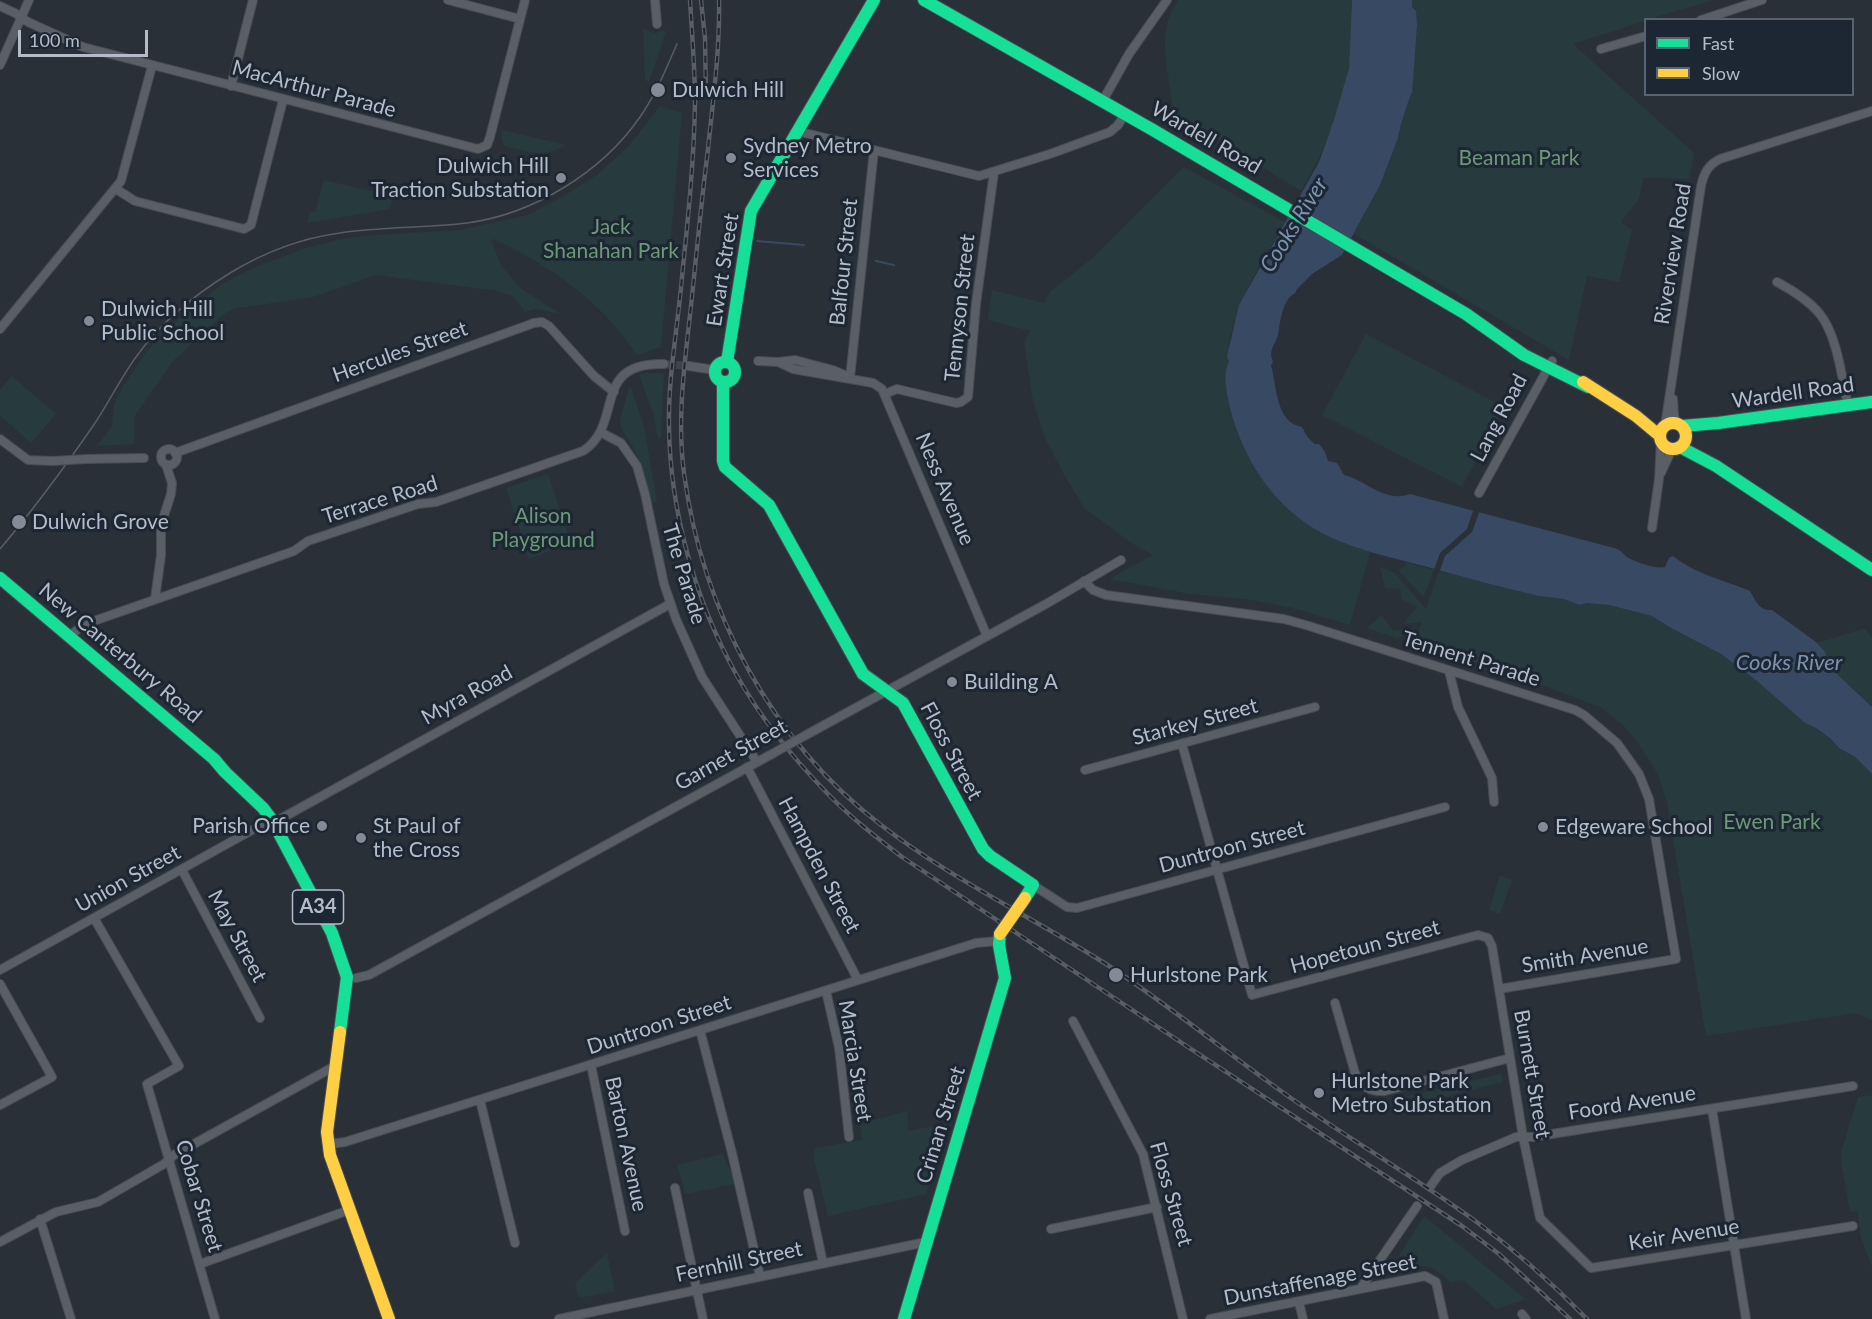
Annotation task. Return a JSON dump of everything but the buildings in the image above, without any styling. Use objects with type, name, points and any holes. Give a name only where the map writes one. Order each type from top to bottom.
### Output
[{"type":"main road","name":"Wardell Road","points":[[924,0],[1290,209],[1466,314],[1482,327],[1548,367],[1673,435],[1718,423],[1872,402]]},
{"type":"main road","name":"Ewart Street","points":[[727,362],[752,211],[870,3]]},
{"type":"main road","points":[[723,382],[730,380],[734,375],[734,369],[727,362],[719,363],[715,370],[716,376],[723,382],[723,461],[725,468],[769,505],[863,674],[886,690]]},
{"type":"main road","points":[[1673,435],[1872,570]]},
{"type":"main road","name":"New Canterbury Road","points":[[0,578],[214,759],[221,770],[277,819],[352,957],[356,978],[335,1133],[330,1144]]},
{"type":"main road","name":"Floss Street","points":[[886,690],[897,696],[903,703],[983,849],[1033,885]]},
{"type":"main road","name":"New Canterbury Road","points":[[277,819],[337,944],[346,968],[347,987],[327,1132],[333,1166],[385,1318]]},
{"type":"main road","points":[[999,938],[1033,885]]},
{"type":"main road","name":"Crinan Street","points":[[904,1319],[1005,978],[1006,967],[999,948],[999,938]]},
{"type":"street","points":[[0,66],[29,0]]},
{"type":"street","points":[[231,86],[253,0]]},
{"type":"street","points":[[448,0],[520,19],[525,0]]},
{"type":"street","points":[[655,0],[657,24]]},
{"type":"street","points":[[1102,102],[1129,54],[1167,0]]},
{"type":"street","points":[[1707,18],[1762,0]]},
{"type":"street","name":"MacArthur Parade","points":[[0,6],[82,47],[473,149],[487,146],[520,19]]},
{"type":"street","points":[[1601,49],[1644,37]]},
{"type":"street","points":[[0,329],[116,189],[123,176],[152,66]]},
{"type":"street","points":[[116,189],[135,201],[244,230],[251,225],[283,100]]},
{"type":"street","name":"Riverview Road","points":[[1673,435],[1673,377],[1701,186],[1706,170],[1720,159],[1872,111]]},
{"type":"street","points":[[798,130],[979,176],[1110,132],[1125,114]]},
{"type":"street","name":"Balfour Street","points":[[850,378],[874,150]]},
{"type":"street","name":"Tennyson Street","points":[[885,394],[897,389],[956,403],[968,397],[976,304],[994,171]]},
{"type":"street","points":[[1778,282],[1793,291],[1819,313],[1832,338],[1848,406]]},
{"type":"street","name":"Hercules Street","points":[[155,599],[161,555],[161,525],[171,494],[172,483],[166,465],[175,462],[177,458],[175,453],[534,322],[542,322],[549,326],[594,376],[614,392]]},
{"type":"street","points":[[758,361],[778,363],[793,369],[876,384],[885,394]]},
{"type":"street","name":"Terrace Road","points":[[69,637],[85,624],[294,551],[308,541],[418,504],[436,502],[574,454],[591,446],[600,432],[621,376],[637,367],[664,364]]},
{"type":"street","points":[[689,366],[715,370]]},
{"type":"street","name":"Lang Road","points":[[1479,493],[1548,367]]},
{"type":"street","name":"Ness Avenue","points":[[885,394],[987,636]]},
{"type":"street","name":"The Parade","points":[[600,432],[621,443],[637,466],[670,604],[702,677],[757,762]]},
{"type":"street","points":[[1652,528],[1659,479],[1673,435]]},
{"type":"street","points":[[1659,479],[1673,435]]},
{"type":"street","points":[[0,439],[28,460],[38,462],[144,458]]},
{"type":"street","name":"Garnet Street","points":[[356,978],[369,975],[1122,560]]},
{"type":"street","name":"Tennent Parade","points":[[1084,581],[1093,590],[1106,595],[1295,622],[1575,710],[1598,726],[1620,746],[1639,774],[1649,799],[1677,959]]},
{"type":"street","name":"Myra Road","points":[[277,819],[670,604]]},
{"type":"street","points":[[1449,671],[1458,707],[1492,778],[1494,802]]},
{"type":"street","name":"Starkey Street","points":[[1084,770],[1315,707]]},
{"type":"street","points":[[1182,744],[1217,870]]},
{"type":"street","name":"Hampden Street","points":[[747,767],[858,980]]},
{"type":"street","name":"Duntroon Street","points":[[1033,885],[1067,907],[1073,908],[1445,807]]},
{"type":"street","name":"Union Street","points":[[0,970],[277,819]]},
{"type":"street","name":"May Street","points":[[182,870],[260,1018]]},
{"type":"street","name":"Hopetoun Street","points":[[1217,870],[1252,995],[1478,935],[1488,938]]},
{"type":"street","name":"Cobar Street","points":[[94,918],[178,1066],[147,1084],[215,1319]]},
{"type":"street","name":"Duntroon Street","points":[[330,1144],[345,1142],[976,943],[999,938]]},
{"type":"street","name":"Burnett Street","points":[[1488,938],[1492,946],[1523,1137],[1540,1218]]},
{"type":"street","name":"Smith Avenue","points":[[1499,988],[1677,959]]},
{"type":"street","points":[[0,984],[52,1077],[0,1105]]},
{"type":"street","name":"Marcia Street","points":[[826,991],[839,1048],[849,1137]]},
{"type":"street","points":[[1335,1003],[1355,1073],[1359,1082],[1366,1089],[1376,1092],[1385,1091],[1510,1058]]},
{"type":"street","name":"Floss Street","points":[[1073,1021],[1143,1154],[1183,1319]]},
{"type":"street","points":[[700,1030],[760,1276]]},
{"type":"street","name":"Barton Avenue","points":[[591,1065],[625,1231]]},
{"type":"street","points":[[0,1242],[56,1212],[98,1202],[335,1066]]},
{"type":"street","name":"Foord Avenue","points":[[1430,1187],[1440,1173],[1453,1164],[1516,1137],[1853,1086]]},
{"type":"street","points":[[480,1100],[515,1243]]},
{"type":"street","points":[[1712,1109],[1746,1319]]},
{"type":"street","points":[[675,1188],[703,1319]]},
{"type":"street","points":[[808,1193],[823,1263]]},
{"type":"street","points":[[1360,1289],[1417,1206]]},
{"type":"street","points":[[1051,1228],[1157,1207]]},
{"type":"street","points":[[200,1264],[349,1210]]},
{"type":"street","name":"Keir Avenue","points":[[1540,1218],[1591,1268],[1853,1226]]},
{"type":"street","points":[[40,1219],[71,1319]]},
{"type":"street","name":"Fernhill Street","points":[[559,1319],[926,1242]]},
{"type":"street","name":"Dunstaffenage Street","points":[[1210,1319],[1425,1276],[1436,1282],[1444,1319]]},
{"type":"street","points":[[1299,1302],[1303,1319]]},
{"type":"green space","points":[[1178,0],[1352,0],[1351,44],[1345,86],[1323,148],[1301,191],[1173,112],[1165,40],[1171,13]]},
{"type":"green space","name":"Beaman Park","points":[[1412,0],[1713,0],[1653,18],[1644,18],[1644,21],[1573,44],[1694,153],[1689,179],[1643,178],[1639,199],[1621,222],[1632,230],[1619,282],[1587,276],[1569,360],[1354,234],[1380,185],[1412,93]]},
{"type":"green space","points":[[643,29],[654,33],[663,30],[666,32],[649,82],[645,80]]},
{"type":"green space","name":"Jack Shanahan Park","points":[[660,106],[682,113],[661,347],[637,355],[608,318],[574,287],[535,261],[494,239],[491,240],[501,265],[520,288],[561,314],[535,309],[525,312],[513,296],[497,291],[376,275],[313,297],[233,309],[224,314],[173,361],[134,417],[134,444],[97,446],[112,426],[114,404],[146,352],[167,329],[222,284],[255,267],[309,247],[348,238],[460,230],[527,215],[564,196],[598,174],[629,146]]},
{"type":"green space","points":[[502,130],[566,145],[543,153],[521,150],[504,146]]},
{"type":"green space","points":[[1184,167],[1285,222],[1253,279],[1234,323],[1228,353],[1226,383],[1228,398],[1233,420],[1248,457],[1270,489],[1297,516],[1313,527],[1370,552],[1350,625],[1293,608],[1252,600],[1191,594],[1109,579],[1153,555],[1133,544],[1084,508],[1045,438],[1033,401],[1024,343],[1030,331],[988,320],[992,290],[1044,303],[1050,292],[1095,256]]},
{"type":"green space","points":[[324,180],[393,196],[390,209],[307,223],[310,211],[315,212]]},
{"type":"green space","points":[[1366,334],[1504,407],[1462,487],[1322,415]]},
{"type":"green space","points":[[664,373],[661,439],[658,438],[653,413],[639,375]]},
{"type":"green space","points":[[12,376],[56,414],[31,443],[0,416],[0,390]]},
{"type":"green space","points":[[630,385],[644,426],[657,502],[652,502],[643,469],[621,428],[620,419]]},
{"type":"green space","name":"Alison Playground","points":[[548,474],[571,542],[529,559],[506,488]]},
{"type":"green space","points":[[1405,562],[1434,570],[1424,596],[1398,570],[1406,565]]},
{"type":"green space","name":"Ewen Park","points":[[1380,567],[1395,573],[1426,609],[1439,571],[1539,596],[1564,599],[1580,605],[1586,603],[1609,605],[1652,616],[1721,654],[1757,681],[1805,723],[1816,728],[1839,748],[1855,757],[1872,774],[1872,1020],[1856,1013],[1706,1036],[1667,803],[1658,774],[1636,740],[1624,726],[1602,708],[1501,669],[1501,671],[1407,641],[1418,632],[1422,622],[1403,624],[1417,607],[1401,599],[1400,589],[1385,588]]},
{"type":"green space","points":[[1380,616],[1393,630],[1418,627],[1397,638],[1367,628]]},
{"type":"green space","points":[[1865,628],[1872,638],[1872,707],[1837,674],[1816,642]]},
{"type":"green space","points":[[1500,875],[1512,880],[1500,914],[1489,910]]},
{"type":"green space","points":[[1501,1074],[1503,1082],[1397,1108],[1395,1099]]},
{"type":"green space","points":[[1872,1095],[1872,1267],[1861,1238],[1857,1211],[1850,1212],[1841,1152],[1858,1097]]},
{"type":"green space","points":[[907,1111],[909,1131],[948,1123],[926,1194],[828,1216],[813,1155],[816,1148],[862,1140],[860,1124]]},
{"type":"green space","points":[[722,1154],[737,1184],[684,1194],[677,1165]]},
{"type":"green space","points":[[1424,1216],[1526,1299],[1496,1309],[1463,1280],[1450,1282],[1429,1267],[1416,1266],[1390,1270]]},
{"type":"green space","points":[[607,1253],[615,1291],[579,1298],[575,1283]]},
{"type":"water","name":"Cooks River","points":[[1352,0],[1412,0],[1417,25],[1412,93],[1380,185],[1342,255],[1312,274],[1284,306],[1272,351],[1271,365],[1282,411],[1293,424],[1302,427],[1310,440],[1319,444],[1328,461],[1337,463],[1344,475],[1384,494],[1401,496],[1410,494],[1614,548],[1630,559],[1652,566],[1665,567],[1669,558],[1673,556],[1700,572],[1750,591],[1761,607],[1772,610],[1816,642],[1825,652],[1830,666],[1872,707],[1872,774],[1855,757],[1839,748],[1816,728],[1805,723],[1757,681],[1721,654],[1652,616],[1609,605],[1587,603],[1580,605],[1564,599],[1539,596],[1354,547],[1332,538],[1298,517],[1283,504],[1258,473],[1248,456],[1231,413],[1226,382],[1229,362],[1227,356],[1239,305],[1319,162],[1334,120],[1349,68]]},
{"type":"pier","points":[[1474,508],[1480,510],[1472,532],[1445,556],[1439,573],[1433,572],[1440,553],[1467,529]]},
{"type":"waterway","points":[[757,241],[804,245]]},
{"type":"waterway","points":[[876,261],[894,265]]},
{"type":"tunnel","points":[[664,364],[689,366]]},
{"type":"tram line","points":[[0,549],[71,457],[146,344],[167,321],[204,290],[256,259],[283,247],[311,239],[356,231],[467,223],[492,218],[541,200],[586,172],[624,137],[651,99],[677,44]]},
{"type":"railway","points":[[690,0],[695,103],[692,168],[670,389],[670,458],[680,522],[697,585],[721,646],[755,706],[789,751],[827,793],[854,819],[902,857],[1462,1226],[1499,1254],[1570,1319]]},
{"type":"railway","points":[[701,0],[705,38],[706,97]]},
{"type":"railway","points":[[719,0],[716,75],[684,375],[681,414],[682,453],[693,524],[707,574],[725,622],[748,669],[775,713],[806,754],[842,791],[881,825],[935,863],[1106,964],[1298,1103],[1452,1205],[1519,1255],[1587,1319]]},
{"type":"traffic: fast","points":[[727,362],[751,211],[874,0]]},
{"type":"traffic: fast","points":[[924,0],[1153,130],[1466,314],[1524,355],[1588,387]]},
{"type":"traffic: fast","points":[[725,362],[732,365],[735,372],[732,379],[725,382],[718,379],[715,372],[718,365],[725,362]]},
{"type":"traffic: fast","points":[[723,382],[723,461],[725,467],[769,505],[863,674],[903,703],[983,849],[1033,885],[1025,898]]},
{"type":"traffic: fast","points":[[1682,426],[1872,402]]},
{"type":"traffic: fast","points":[[1680,447],[1716,466],[1872,570]]},
{"type":"traffic: fast","points":[[0,578],[214,759],[272,820],[332,933],[347,977],[340,1032]]},
{"type":"traffic: fast","points":[[904,1319],[1005,978],[999,945],[1000,934]]},
{"type":"traffic: slow","points":[[1583,382],[1636,416],[1660,436]]},
{"type":"traffic: slow","points":[[1673,423],[1682,427],[1686,436],[1682,445],[1673,449],[1664,445],[1660,436],[1664,427],[1673,423]]},
{"type":"traffic: slow","points":[[1000,934],[1025,898]]},
{"type":"traffic: slow","points":[[340,1032],[327,1132],[330,1155],[389,1319]]},
{"type":"place","name":"Dulwich Hill","points":[[658,90]]},
{"type":"place","name":"Sydney Metro Services","points":[[731,158]]},
{"type":"place","name":"Dulwich Hill Traction Substation","points":[[561,178]]},
{"type":"place","name":"Dulwich Hill Public School","points":[[89,321]]},
{"type":"place","name":"Dulwich Grove","points":[[19,522]]},
{"type":"place","name":"Building A","points":[[952,682]]},
{"type":"place","name":"Parish Office","points":[[322,826]]},
{"type":"place","name":"Edgeware School","points":[[1543,827]]},
{"type":"place","name":"St Paul of the Cross","points":[[361,838]]},
{"type":"place","name":"Hurlstone Park","points":[[1116,975]]},
{"type":"place","name":"Hurlstone Park Metro Substation","points":[[1319,1093]]}]
